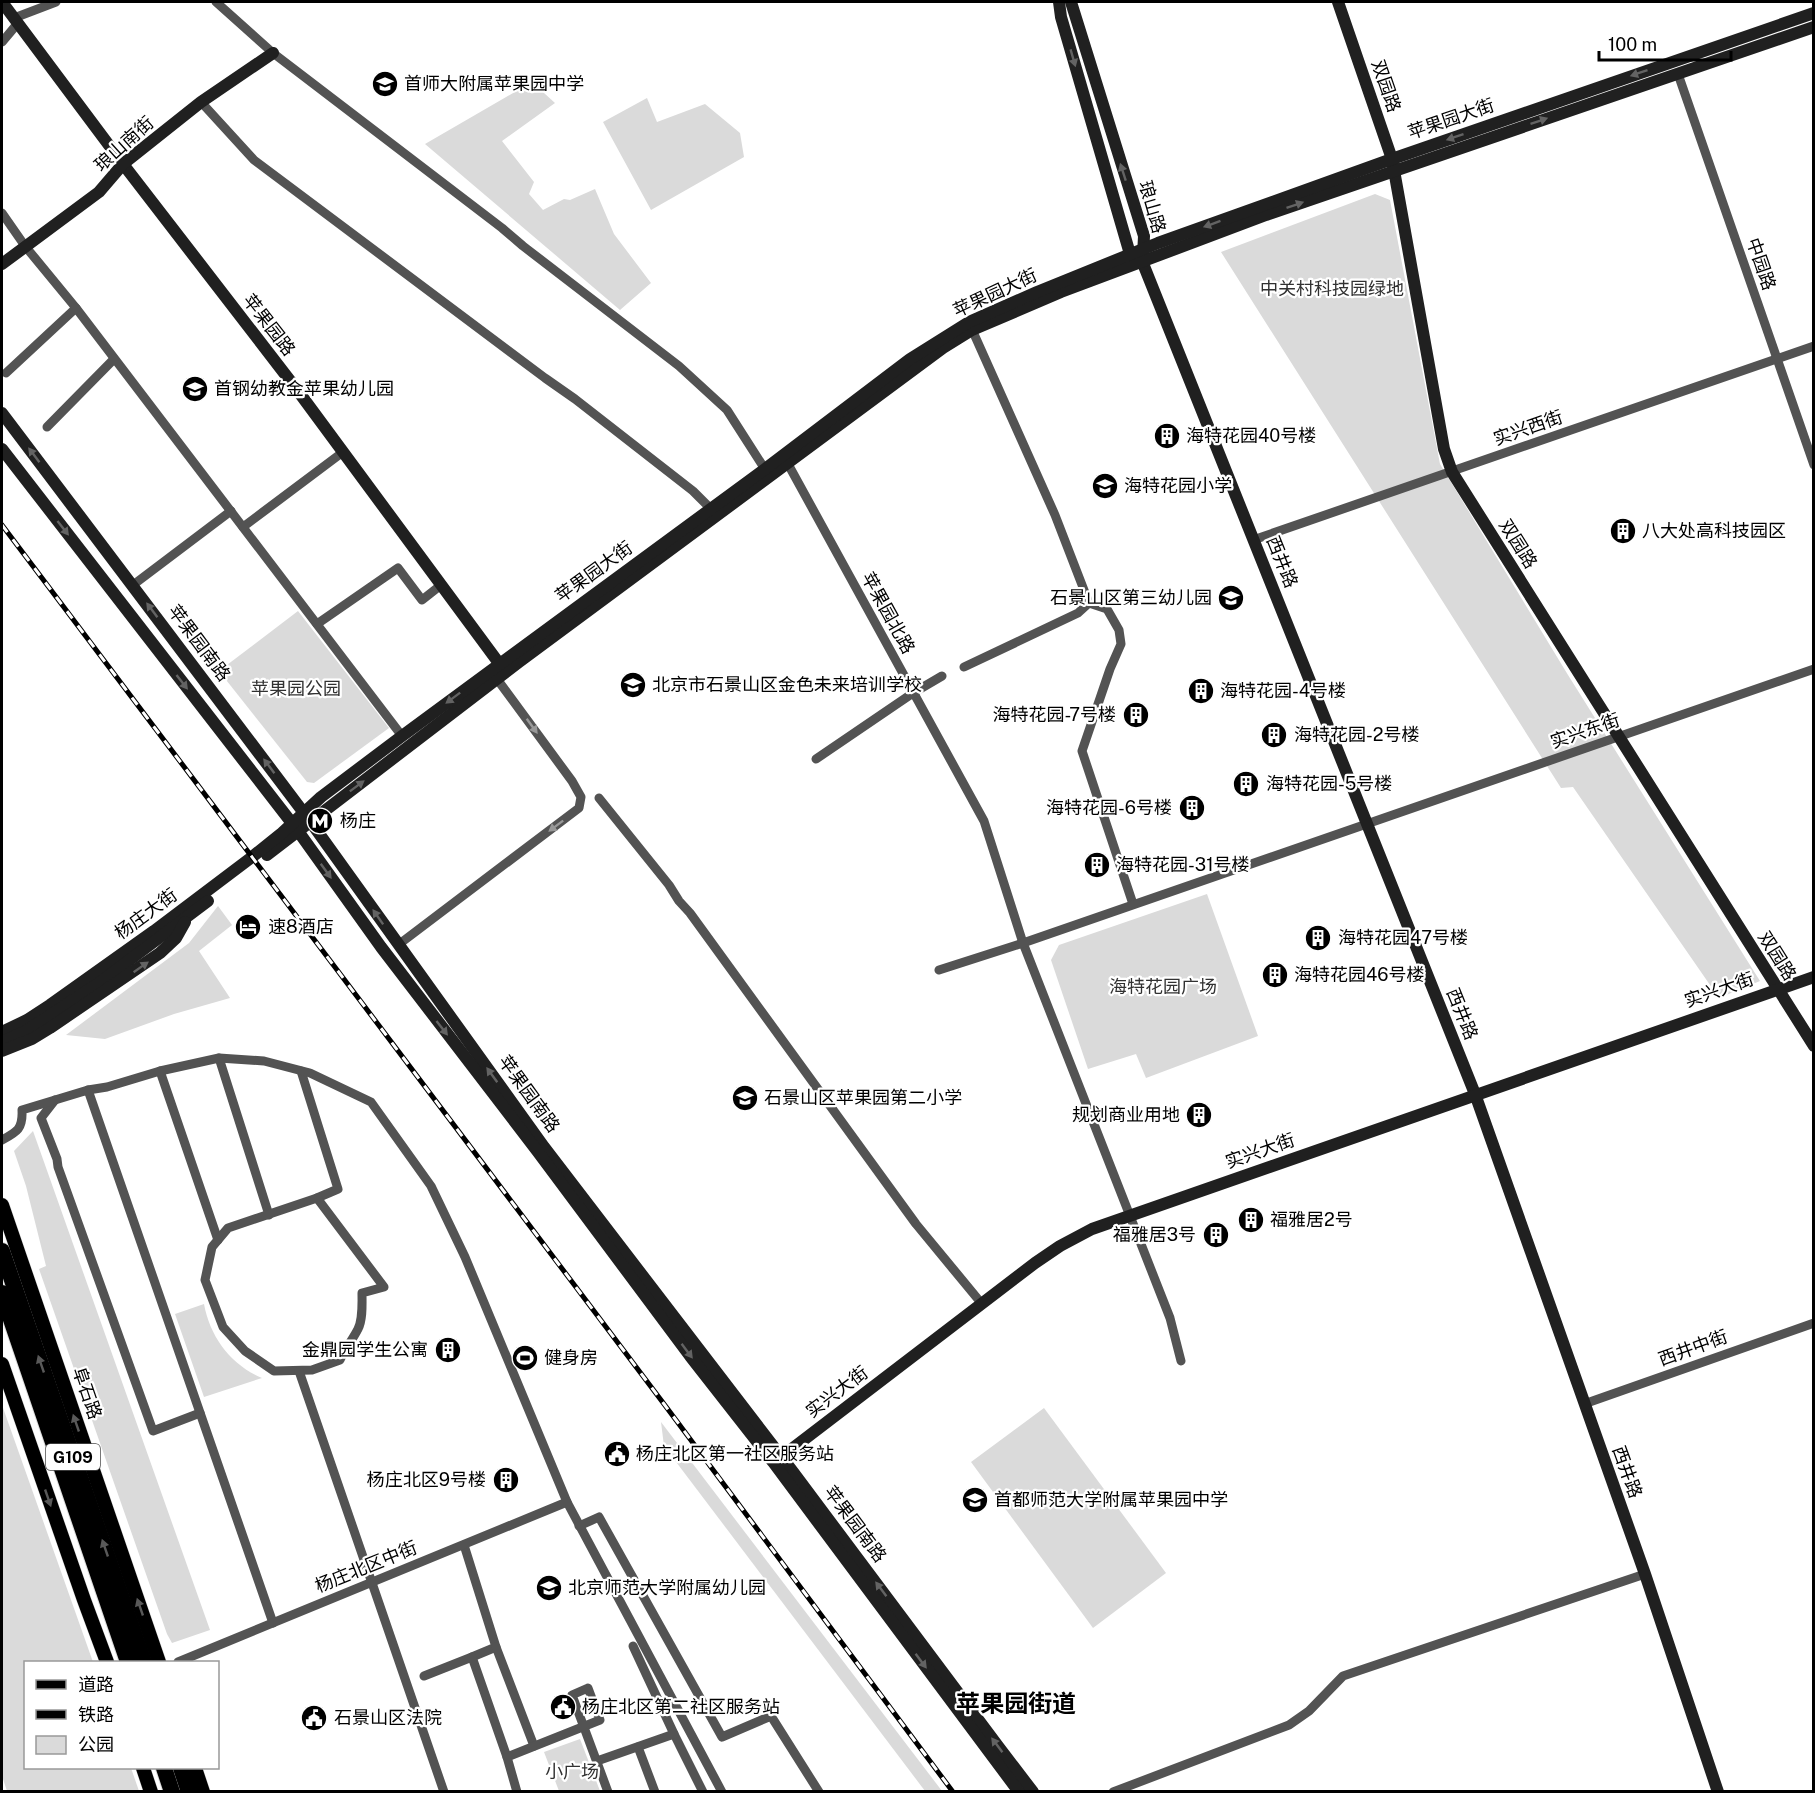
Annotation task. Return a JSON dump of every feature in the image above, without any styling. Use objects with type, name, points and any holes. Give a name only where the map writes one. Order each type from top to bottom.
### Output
[{"type":"highway","name":"阜石路","points":[[2,1251],[144,1661]]},
{"type":"highway","name":"G109","points":[[2,1293],[128,1661]]},
{"type":"highway","points":[[165,1769],[172,1791]]},
{"type":"highway","points":[[182,1769],[189,1791]]},
{"type":"main road","name":"苹果园路","points":[[2,2],[343,452],[441,585],[501,672]]},
{"type":"main road","name":"琅山路","points":[[1059,2],[1061,16],[1130,254]]},
{"type":"main road","name":"琅山路","points":[[1071,2],[1144,236],[1143,255]]},
{"type":"main road","name":"双园路","points":[[1338,2],[1393,165],[1444,449],[1452,472],[1814,1046]]},
{"type":"main road","name":"苹果园大街","points":[[767,472],[788,464],[971,326],[1061,292],[1143,255],[1814,13]]},
{"type":"main road","name":"苹果园大街","points":[[1393,165],[1678,74],[1814,27]]},
{"type":"main road","name":"琅山南街","points":[[2,264],[99,192],[123,164],[201,102],[273,53]]},
{"type":"main road","name":"苹果园大街","points":[[307,817],[767,472],[910,359],[938,340],[1130,254],[1143,255]]},
{"type":"main road","name":"西井路","points":[[1143,255],[1253,540],[1475,1094],[1645,1574],[1718,1791]]},
{"type":"main road","name":"苹果园南路","points":[[2,412],[307,817],[544,1146],[1019,1791]]},
{"type":"main road","name":"苹果园南路","points":[[2,448],[295,827],[381,947],[690,1356],[777,1460],[1033,1791]]},
{"type":"main road","name":"苹果园大街","points":[[307,817],[321,797],[402,736],[501,672]]},
{"type":"main road","name":"杨庄大街","points":[[2,1042],[26,1031],[119,969],[189,915],[307,817]]},
{"type":"main road","name":"杨庄大街","points":[[2,1032],[27,1020],[113,961],[295,827]]},
{"type":"main road","name":"杨庄大街","points":[[2,1052],[50,1028],[160,953],[176,938],[189,915]]},
{"type":"main road","name":"实兴大街","points":[[777,1460],[1060,1246],[1092,1229],[1814,976]]},
{"type":"main road","name":"阜石路","points":[[2,1205],[159,1661]]},
{"type":"main road","points":[[2,1364],[107,1661]]},
{"type":"main road","points":[[144,1769],[152,1791]]},
{"type":"main road","points":[[196,1769],[203,1791]]},
{"type":"street","points":[[2,42],[16,21],[56,2]]},
{"type":"street","points":[[216,2],[273,53],[679,366],[726,410],[767,472]]},
{"type":"street","name":"中园路","points":[[1678,74],[1814,465]]},
{"type":"street","points":[[201,102],[254,160],[575,399],[693,491],[714,512]]},
{"type":"street","points":[[2,213],[402,736]]},
{"type":"street","points":[[6,373],[76,308]]},
{"type":"street","points":[[971,326],[1055,515],[1089,603]]},
{"type":"street","name":"实兴西街","points":[[1253,540],[1814,346]]},
{"type":"street","points":[[47,427],[114,359]]},
{"type":"street","points":[[243,527],[343,452]]},
{"type":"street","name":"苹果园北路","points":[[788,464],[978,809],[990,839],[1023,943],[1170,1318],[1181,1361]]},
{"type":"street","points":[[134,585],[231,511]]},
{"type":"street","points":[[317,624],[398,568],[422,600],[441,585]]},
{"type":"street","points":[[964,666],[1078,613],[1089,603]]},
{"type":"street","points":[[1089,603],[1107,609],[1119,630],[1121,644],[1082,750],[1133,904]]},
{"type":"street","name":"实兴东街","points":[[939,970],[1814,669]]},
{"type":"street","points":[[398,945],[579,808],[581,797],[572,781],[501,672]]},
{"type":"street","points":[[816,759],[942,676]]},
{"type":"street","points":[[599,798],[690,913],[916,1224],[982,1304]]},
{"type":"street","points":[[219,1058],[269,1215]]},
{"type":"street","points":[[2,1140],[16,1132],[22,1122],[22,1110],[88,1090],[107,1088],[160,1071],[219,1058],[264,1061],[310,1073],[371,1102],[431,1186],[465,1257],[567,1502],[722,1791]]},
{"type":"street","points":[[160,1071],[218,1240]]},
{"type":"street","points":[[301,1071],[338,1189],[228,1228],[212,1247],[205,1280],[223,1327],[245,1351],[274,1371],[312,1370],[340,1360],[361,1321],[362,1293],[384,1287],[317,1198]]},
{"type":"street","points":[[88,1090],[273,1623]]},
{"type":"street","points":[[55,1100],[41,1118],[153,1431],[200,1413]]},
{"type":"street","name":"西井中街","points":[[1584,1404],[1814,1323]]},
{"type":"street","points":[[299,1371],[444,1791]]},
{"type":"street","name":"杨庄北区中街","points":[[180,1661],[567,1502]]},
{"type":"street","points":[[579,1526],[599,1517],[722,1737],[771,1716],[819,1791]]},
{"type":"street","points":[[464,1545],[496,1647],[534,1746]]},
{"type":"street","points":[[1113,1791],[1265,1736],[1288,1725],[1308,1711],[1343,1677],[1645,1574]]},
{"type":"street","points":[[633,1646],[703,1791]]},
{"type":"street","points":[[424,1676],[496,1647]]},
{"type":"street","points":[[472,1657],[517,1791]]},
{"type":"street","points":[[507,1757],[584,1726],[608,1791]]},
{"type":"street","points":[[597,1761],[674,1734]]},
{"type":"street","points":[[638,1747],[655,1791]]},
{"type":"green space","points":[[532,82],[555,103],[502,141],[534,182],[529,194],[543,210],[564,199],[570,200],[595,189],[614,234],[651,283],[620,310],[425,144]]},
{"type":"green space","points":[[647,98],[657,122],[705,104],[740,133],[744,157],[651,210],[603,122]]},
{"type":"green space","name":"中关村科技园绿地","points":[[1375,194],[1390,200],[1440,464],[1568,675],[1760,981],[1719,998],[1573,787],[1561,788],[1221,252]]},
{"type":"green space","name":"苹果园公园","points":[[298,611],[389,728],[314,783],[307,782],[219,671]]},
{"type":"green space","name":"海特花园广场","points":[[1207,894],[1258,1036],[1146,1078],[1136,1054],[1088,1069],[1051,960],[1059,945]]},
{"type":"green space","points":[[218,906],[232,925],[199,951],[230,998],[174,1014],[105,1039],[66,1035],[189,943]]},
{"type":"green space","points":[[33,1131],[210,1630],[172,1643],[39,1269],[46,1266],[26,1186],[14,1151]]},
{"type":"green space","points":[[204,1304],[211,1328],[224,1349],[241,1366],[262,1378],[204,1397],[175,1314]]},
{"type":"green space","points":[[2,1405],[93,1661],[24,1661],[24,1769],[131,1769],[139,1791],[7,1791],[2,1776]]},
{"type":"green space","points":[[1044,1408],[1166,1573],[1093,1628],[971,1462]]},
{"type":"green space","points":[[661,1422],[942,1791],[925,1791],[664,1446]]},
{"type":"green space","name":"小广场","points":[[580,1739],[600,1791],[559,1791],[544,1752]]},
{"type":"railway","points":[[2,525],[953,1792]]},
{"type":"place","name":"首师大附属苹果园中学","points":[[385,84]]},
{"type":"place","name":"首钢幼教金苹果幼儿园","points":[[195,389]]},
{"type":"place","name":"海特花园40号楼","points":[[1167,436]]},
{"type":"place","name":"海特花园小学","points":[[1105,486]]},
{"type":"place","name":"八大处高科技园区","points":[[1623,531]]},
{"type":"place","name":"石景山区第三幼儿园","points":[[1231,598]]},
{"type":"place","name":"北京市石景山区金色未来培训学校","points":[[633,685]]},
{"type":"place","name":"海特花园-4号楼","points":[[1201,691]]},
{"type":"place","name":"海特花园-7号楼","points":[[1136,715]]},
{"type":"place","name":"海特花园-2号楼","points":[[1274,735]]},
{"type":"place","name":"海特花园-5号楼","points":[[1246,784]]},
{"type":"place","name":"海特花园-6号楼","points":[[1192,808]]},
{"type":"place","name":"杨庄","points":[[320,821]]},
{"type":"place","name":"海特花园-31号楼","points":[[1097,865]]},
{"type":"place","name":"速8酒店","points":[[248,927]]},
{"type":"place","name":"海特花园47号楼","points":[[1318,938]]},
{"type":"place","name":"海特花园46号楼","points":[[1275,975]]},
{"type":"place","name":"石景山区苹果园第二小学","points":[[745,1098]]},
{"type":"place","name":"规划商业用地","points":[[1199,1115]]},
{"type":"place","name":"福雅居2号","points":[[1251,1220]]},
{"type":"place","name":"福雅居3号","points":[[1216,1235]]},
{"type":"place","name":"金鼎园学生公寓","points":[[448,1350]]},
{"type":"place","name":"健身房","points":[[525,1358]]},
{"type":"place","name":"杨庄北区第一社区服务站","points":[[617,1454]]},
{"type":"place","name":"杨庄北区9号楼","points":[[506,1480]]},
{"type":"place","name":"首都师范大学附属苹果园中学","points":[[975,1500]]},
{"type":"place","name":"北京师范大学附属幼儿园","points":[[549,1588]]},
{"type":"place","name":"杨庄北区第二社区服务站","points":[[563,1707]]},
{"type":"place","name":"石景山区法院","points":[[314,1718]]},
{"type":"district","name":"苹果园街道","points":[[1016,1704]]}]
